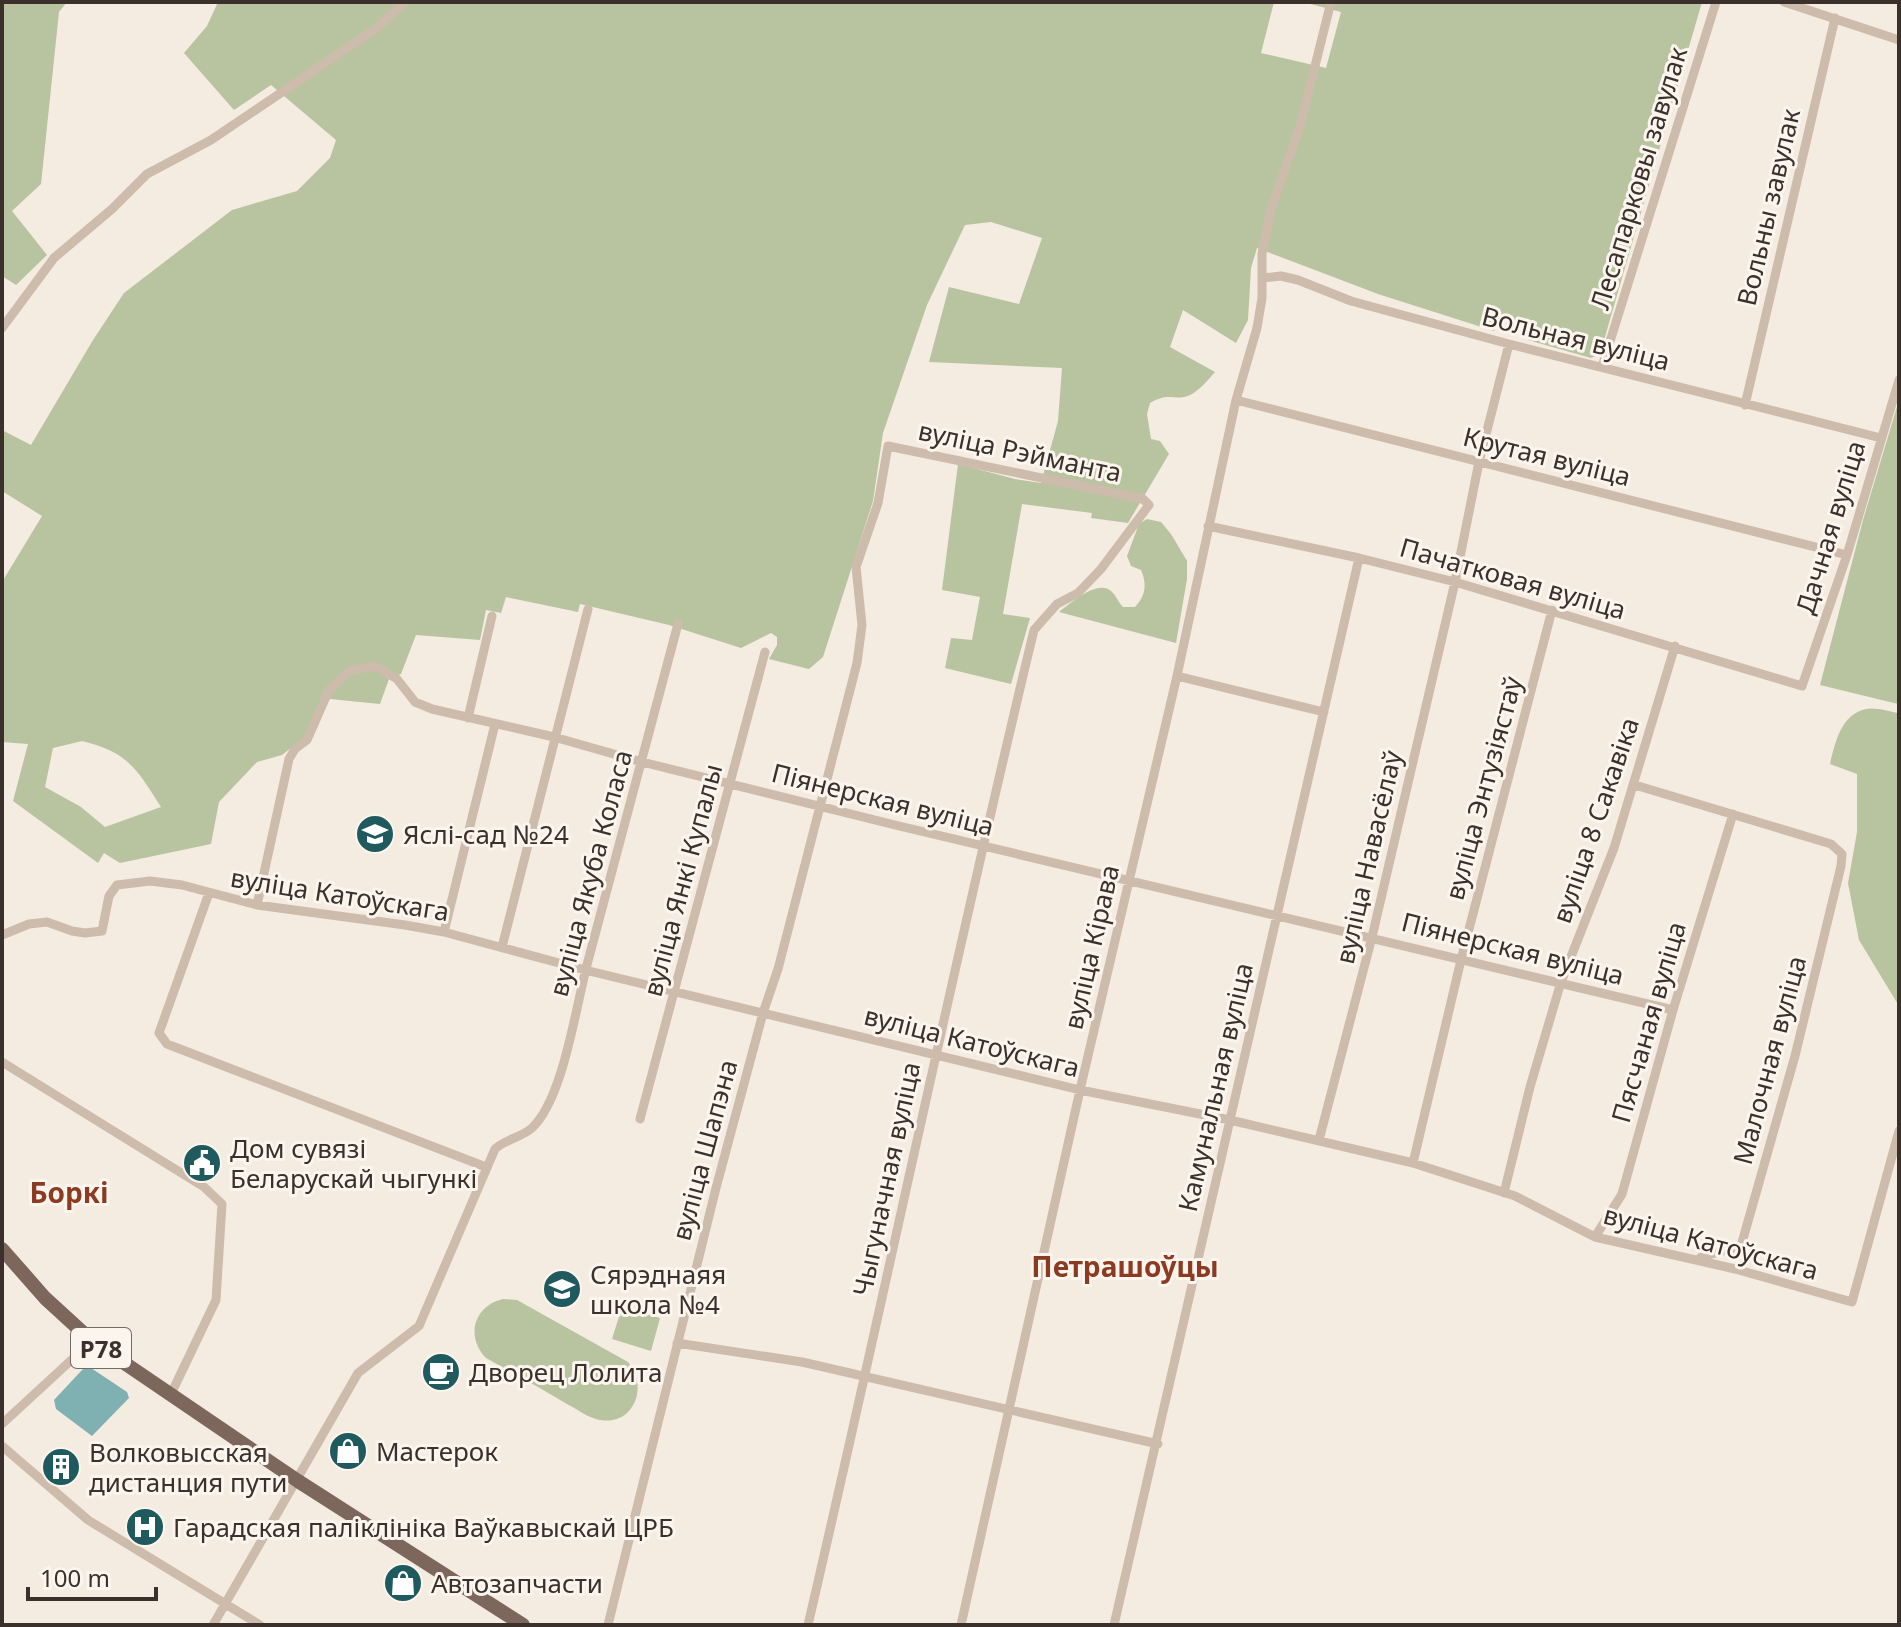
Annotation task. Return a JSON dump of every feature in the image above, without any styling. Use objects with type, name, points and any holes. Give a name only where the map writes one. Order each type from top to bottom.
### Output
[{"type":"main road","name":"Р78","points":[[2,1249],[45,1298],[92,1341],[298,1481],[523,1625]]},
{"type":"street","points":[[2,328],[54,258],[112,209],[147,174],[211,140],[377,28],[405,2]]},
{"type":"street","name":"вуліца Кірава","points":[[961,1625],[1080,1090],[1177,676],[1236,400],[1257,328],[1262,298],[1262,254],[1271,209],[1300,126],[1331,2]]},
{"type":"street","name":"Лесапарковы завулак","points":[[1602,367],[1716,2]]},
{"type":"street","points":[[1784,2],[1899,40]]},
{"type":"street","name":"Вольны завулак","points":[[1745,405],[1835,18]]},
{"type":"street","name":"Вольная вуліца","points":[[1262,278],[1281,276],[1298,280],[1351,301],[1509,344],[1881,438]]},
{"type":"street","name":"вуліца Навасёлаў","points":[[1319,1140],[1372,937],[1455,582],[1479,462],[1509,344]]},
{"type":"street","name":"Дачная вуліца","points":[[1802,686],[1847,555],[1899,380]]},
{"type":"street","name":"Крутая вуліца","points":[[1236,400],[1847,555]]},
{"type":"street","name":"вуліца Рэйманта","points":[[763,1013],[778,969],[857,663],[862,625],[856,567],[878,503],[888,446],[1143,499],[1149,505]]},
{"type":"street","name":"Чыгуначная вуліца","points":[[808,1625],[982,845],[1034,630],[1057,604],[1078,593],[1101,569],[1149,505]]},
{"type":"street","name":"Пачатковая вуліца","points":[[1208,526],[1455,582],[1802,686]]},
{"type":"street","name":"Камунальная вуліца","points":[[1114,1625],[1359,558]]},
{"type":"street","points":[[502,947],[588,609]]},
{"type":"street","name":"вуліца Энтузіястаў","points":[[1413,1163],[1461,960],[1552,610]]},
{"type":"street","points":[[468,718],[492,616]]},
{"type":"street","name":"вуліца Якуба Коласа","points":[[486,1167],[495,1149],[504,1141],[531,1128],[548,1102],[563,1068],[585,970],[678,624]]},
{"type":"street","name":"вуліца 8 Сакавіка","points":[[1504,1193],[1530,1087],[1561,982],[1614,848],[1675,646]]},
{"type":"street","name":"вуліца Янкі Купалы","points":[[640,1119],[765,652]]},
{"type":"street","name":"Піянерская вуліца","points":[[257,905],[289,759],[295,749],[307,740],[329,690],[349,671],[375,666],[397,679],[415,702],[468,718],[1129,881],[1673,1010]]},
{"type":"street","points":[[1177,676],[1324,712]]},
{"type":"street","points":[[444,932],[495,724]]},
{"type":"street","points":[[1635,785],[1733,814]]},
{"type":"street","name":"Малочная вуліца","points":[[1699,1261],[1701,1257],[1741,1246],[1795,1056],[1842,854],[1831,844],[1733,814]]},
{"type":"street","name":"Пясчаная вуліца","points":[[1595,1237],[1622,1194],[1673,1010],[1733,814]]},
{"type":"street","name":"вуліца Катоўскага","points":[[2,935],[29,924],[47,922],[72,931],[102,931],[109,896],[117,885],[150,881],[182,885],[257,905],[444,932],[585,970],[1080,1090],[1230,1120],[1413,1163],[1504,1193],[1595,1237],[1852,1302],[1899,1131]]},
{"type":"street","points":[[209,893],[159,1033],[167,1044],[486,1167],[419,1326],[358,1373],[213,1625]]},
{"type":"street","name":"вуліца Шапэна","points":[[608,1625],[763,1013]]},
{"type":"street","points":[[2,1062],[204,1187],[222,1204],[216,1300],[171,1394]]},
{"type":"street","points":[[2,1424],[92,1341]]},
{"type":"street","points":[[677,1343],[802,1362],[1158,1444]]},
{"type":"street","points":[[2,1446],[88,1520],[260,1625]]},
{"type":"green space","points":[[2,2],[67,2],[59,12],[41,184],[12,211],[47,255],[16,285],[2,276]]},
{"type":"green space","points":[[218,2],[1274,2],[1261,53],[1326,68],[1341,12],[1303,2],[1702,2],[1600,354],[1591,358],[1528,340],[1525,326],[1499,318],[1494,331],[1378,294],[1257,248],[1251,268],[1248,320],[1236,343],[1183,310],[1170,347],[1215,372],[1190,395],[1150,403],[1147,414],[1151,439],[1160,441],[1169,454],[1128,523],[1091,518],[1092,513],[1022,504],[1003,614],[1030,618],[1011,684],[945,668],[951,638],[972,640],[980,597],[942,590],[958,464],[1041,483],[1058,421],[1062,368],[929,362],[949,287],[1019,304],[1042,238],[991,222],[965,225],[927,305],[883,433],[873,501],[823,657],[809,669],[769,659],[777,645],[777,637],[771,633],[741,648],[669,625],[580,604],[578,612],[506,597],[501,613],[486,610],[480,640],[416,635],[401,674],[389,679],[380,704],[330,699],[305,737],[282,755],[257,762],[219,802],[211,844],[120,863],[104,853],[98,863],[13,801],[28,744],[2,742],[2,582],[42,516],[2,491],[2,430],[31,445],[124,293],[232,210],[297,191],[330,158],[336,140],[271,85],[234,110],[184,53],[207,26]],"holes":[[[82,741],[98,745],[130,764],[161,807],[105,827],[81,807],[45,787],[53,748]]]},
{"type":"green space","points":[[1899,400],[1899,1006],[1859,940],[1848,883],[1857,832],[1857,774],[1830,764],[1840,730],[1851,717],[1870,709],[1898,713],[1898,704],[1820,685],[1863,520]]},
{"type":"green space","points":[[1147,519],[1161,522],[1187,561],[1176,643],[1059,612],[1084,594],[1099,588],[1111,591],[1123,607],[1135,607],[1139,603],[1144,580],[1141,570],[1131,566],[1127,556],[1139,524]]},
{"type":"green space","points":[[503,1299],[517,1300],[628,1362],[637,1382],[635,1402],[629,1411],[612,1420],[591,1417],[486,1358],[476,1340],[476,1323],[485,1308]]},
{"type":"green space","points":[[622,1307],[660,1318],[651,1351],[612,1339]]},
{"type":"water","points":[[91,1368],[127,1392],[129,1398],[92,1436],[56,1409],[54,1400],[83,1369]]},
{"type":"place","name":"Яслі-сад №24","points":[[375,834]]},
{"type":"place","name":"Дом сувязі Беларускай чыгункі","points":[[202,1163]]},
{"type":"place","name":"Сярэднаяя школа №4","points":[[562,1289]]},
{"type":"place","name":"Дворец Лолита","points":[[441,1372]]},
{"type":"place","name":"Мастерок","points":[[348,1451]]},
{"type":"place","name":"Волковысская дистанция пути","points":[[61,1467]]},
{"type":"place","name":"Гарадская паліклініка Ваўкавыскай ЦРБ","points":[[145,1527]]},
{"type":"place","name":"Автозапчасти","points":[[403,1583]]},
{"type":"district","name":"Боркі","points":[[69,1192]]},
{"type":"district","name":"Петрашоўцы","points":[[1125,1266]]}]
